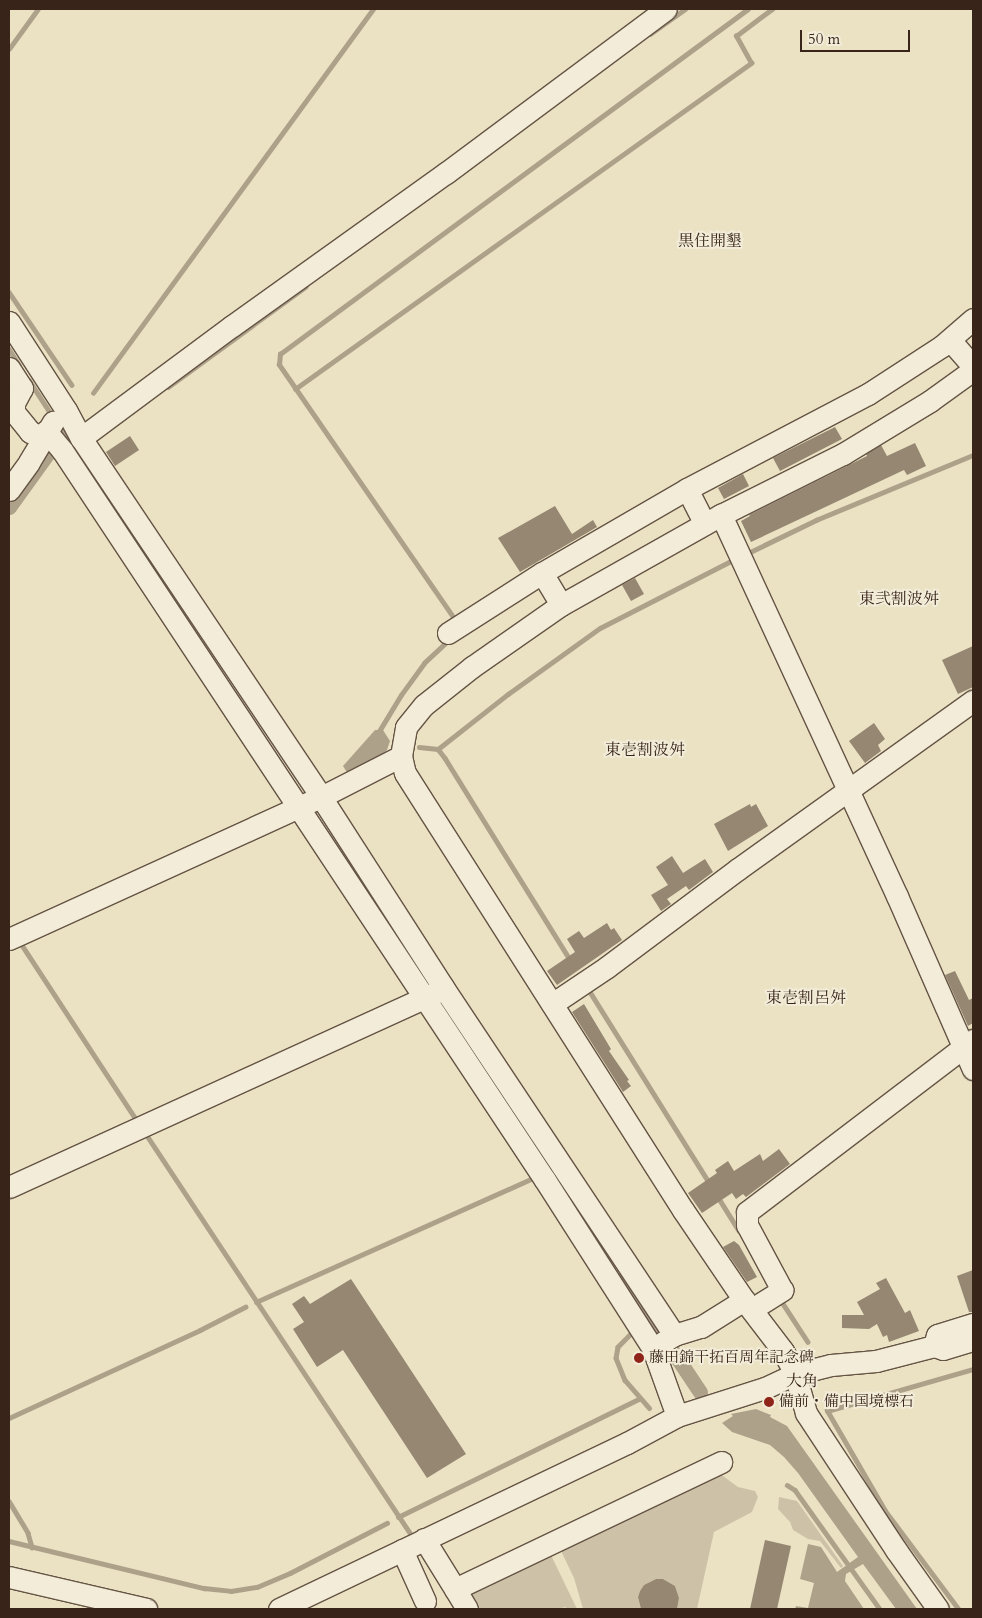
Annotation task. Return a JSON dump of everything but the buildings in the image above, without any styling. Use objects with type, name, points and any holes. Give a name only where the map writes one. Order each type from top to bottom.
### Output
[{"type":"street","points":[[81,438],[232,326],[446,173],[666,9]]},
{"type":"street","points":[[456,628],[954,344],[973,319]]},
{"type":"street","points":[[9,322],[54,429],[308,803]]},
{"type":"street","points":[[938,1609],[896,1550],[806,1412],[799,1395],[794,1374],[783,1351],[748,1305],[683,1210],[405,774],[401,756],[406,727],[424,705],[472,667],[562,605],[713,520],[843,454],[930,401],[973,370],[954,344]]},
{"type":"street","points":[[9,368],[22,388],[14,403],[14,412],[30,432],[54,429],[81,438],[308,803],[644,1334],[677,1416]]},
{"type":"street","points":[[9,490],[54,429]]},
{"type":"street","points":[[644,1334],[674,1335],[701,1327],[782,1290],[747,1225],[747,1212],[968,1052],[740,558],[713,520],[690,494]]},
{"type":"street","points":[[545,578],[562,605]]},
{"type":"street","points":[[552,1004],[583,981],[616,961],[738,869],[851,797],[973,700]]},
{"type":"street","points":[[9,939],[308,803],[401,756]]},
{"type":"street","points":[[9,1188],[428,993]]},
{"type":"street","points":[[428,993],[674,1335]]},
{"type":"street","points":[[934,1346],[937,1335],[973,1324]]},
{"type":"street","points":[[279,1609],[627,1443],[677,1416],[757,1391],[794,1374],[831,1365],[876,1361],[934,1346],[943,1349],[973,1340]]},
{"type":"street","points":[[455,1589],[721,1462]]},
{"type":"street","points":[[424,1539],[467,1609]]},
{"type":"street","points":[[402,1550],[425,1601]]},
{"type":"street","points":[[9,1577],[146,1609]]},
{"type":"shaded area","points":[[375,730],[383,730],[390,741],[387,750],[381,756],[348,774],[343,766]]},
{"type":"shaded area","points":[[756,1409],[771,1415],[770,1417],[787,1426],[917,1609],[896,1609],[863,1564],[846,1574],[845,1581],[864,1609],[795,1609],[796,1606],[808,1608],[814,1583],[800,1579],[808,1544],[821,1547],[837,1572],[858,1557],[798,1473],[784,1457],[770,1445],[732,1432],[722,1423],[733,1416],[731,1414]]},
{"type":"shaded area","points":[[719,1473],[738,1487],[755,1491],[758,1497],[752,1512],[714,1532],[697,1609],[677,1609],[679,1598],[675,1586],[663,1579],[656,1579],[644,1585],[640,1591],[638,1597],[641,1609],[583,1609],[574,1578],[562,1553],[562,1547]]},
{"type":"shaded area","points":[[779,1497],[797,1501],[843,1566],[841,1568],[820,1541],[808,1539],[793,1530],[790,1522],[778,1509]]},
{"type":"shaded area","points":[[550,1553],[577,1609],[567,1609],[565,1607],[559,1609],[472,1609],[463,1593]]},
{"type":"waterway","points":[[9,49],[38,9]]},
{"type":"waterway","points":[[93,393],[373,9]]},
{"type":"waterway","points":[[650,34],[685,9]]},
{"type":"waterway","points":[[455,620],[279,365],[280,354],[748,9]]},
{"type":"waterway","points":[[295,389],[751,63],[736,36],[772,9]]},
{"type":"waterway","points":[[168,387],[305,287]]},
{"type":"waterway","points":[[9,292],[72,385]]},
{"type":"waterway","points":[[9,349],[19,365]]},
{"type":"waterway","points":[[29,380],[53,417]]},
{"type":"waterway","points":[[59,426],[129,532]]},
{"type":"waterway","points":[[9,507],[63,432]]},
{"type":"waterway","points":[[746,554],[816,520],[973,455]]},
{"type":"waterway","points":[[438,749],[508,694],[600,628],[735,559]]},
{"type":"waterway","points":[[378,733],[401,695],[424,663],[448,641]]},
{"type":"waterway","points":[[419,747],[438,749],[445,758],[571,961]]},
{"type":"waterway","points":[[20,942],[138,1122]]},
{"type":"waterway","points":[[587,987],[710,1184]]},
{"type":"waterway","points":[[144,1131],[413,1538]]},
{"type":"waterway","points":[[256,1302],[533,1178]]},
{"type":"waterway","points":[[718,1197],[739,1230]]},
{"type":"waterway","points":[[618,1275],[656,1330]]},
{"type":"waterway","points":[[780,1299],[808,1342]]},
{"type":"waterway","points":[[9,1418],[200,1330],[245,1307]]},
{"type":"waterway","points":[[635,1330],[618,1347],[616,1358],[625,1380],[649,1408]]},
{"type":"waterway","points":[[674,1353],[700,1392]]},
{"type":"waterway","points":[[958,1609],[885,1511],[827,1411],[973,1369]]},
{"type":"waterway","points":[[398,1517],[639,1399]]},
{"type":"waterway","points":[[787,1485],[795,1490],[880,1609]]},
{"type":"waterway","points":[[9,1501],[28,1533],[32,1547]]},
{"type":"waterway","points":[[9,1541],[204,1588],[231,1591],[257,1587],[290,1573],[387,1523]]},
{"type":"place","name":"藤田錦干拓百周年記念碑","points":[[639,1358]]},
{"type":"place","name":"備前・備中国境標石","points":[[769,1402]]},
{"type":"district","name":"黒住開墾","points":[[710,241]]},
{"type":"district","name":"東弐割波舛","points":[[899,599]]},
{"type":"district","name":"東壱割波舛","points":[[645,750]]},
{"type":"district","name":"東壱割呂舛","points":[[806,998]]},
{"type":"district","name":"大角","points":[[802,1381]]}]
